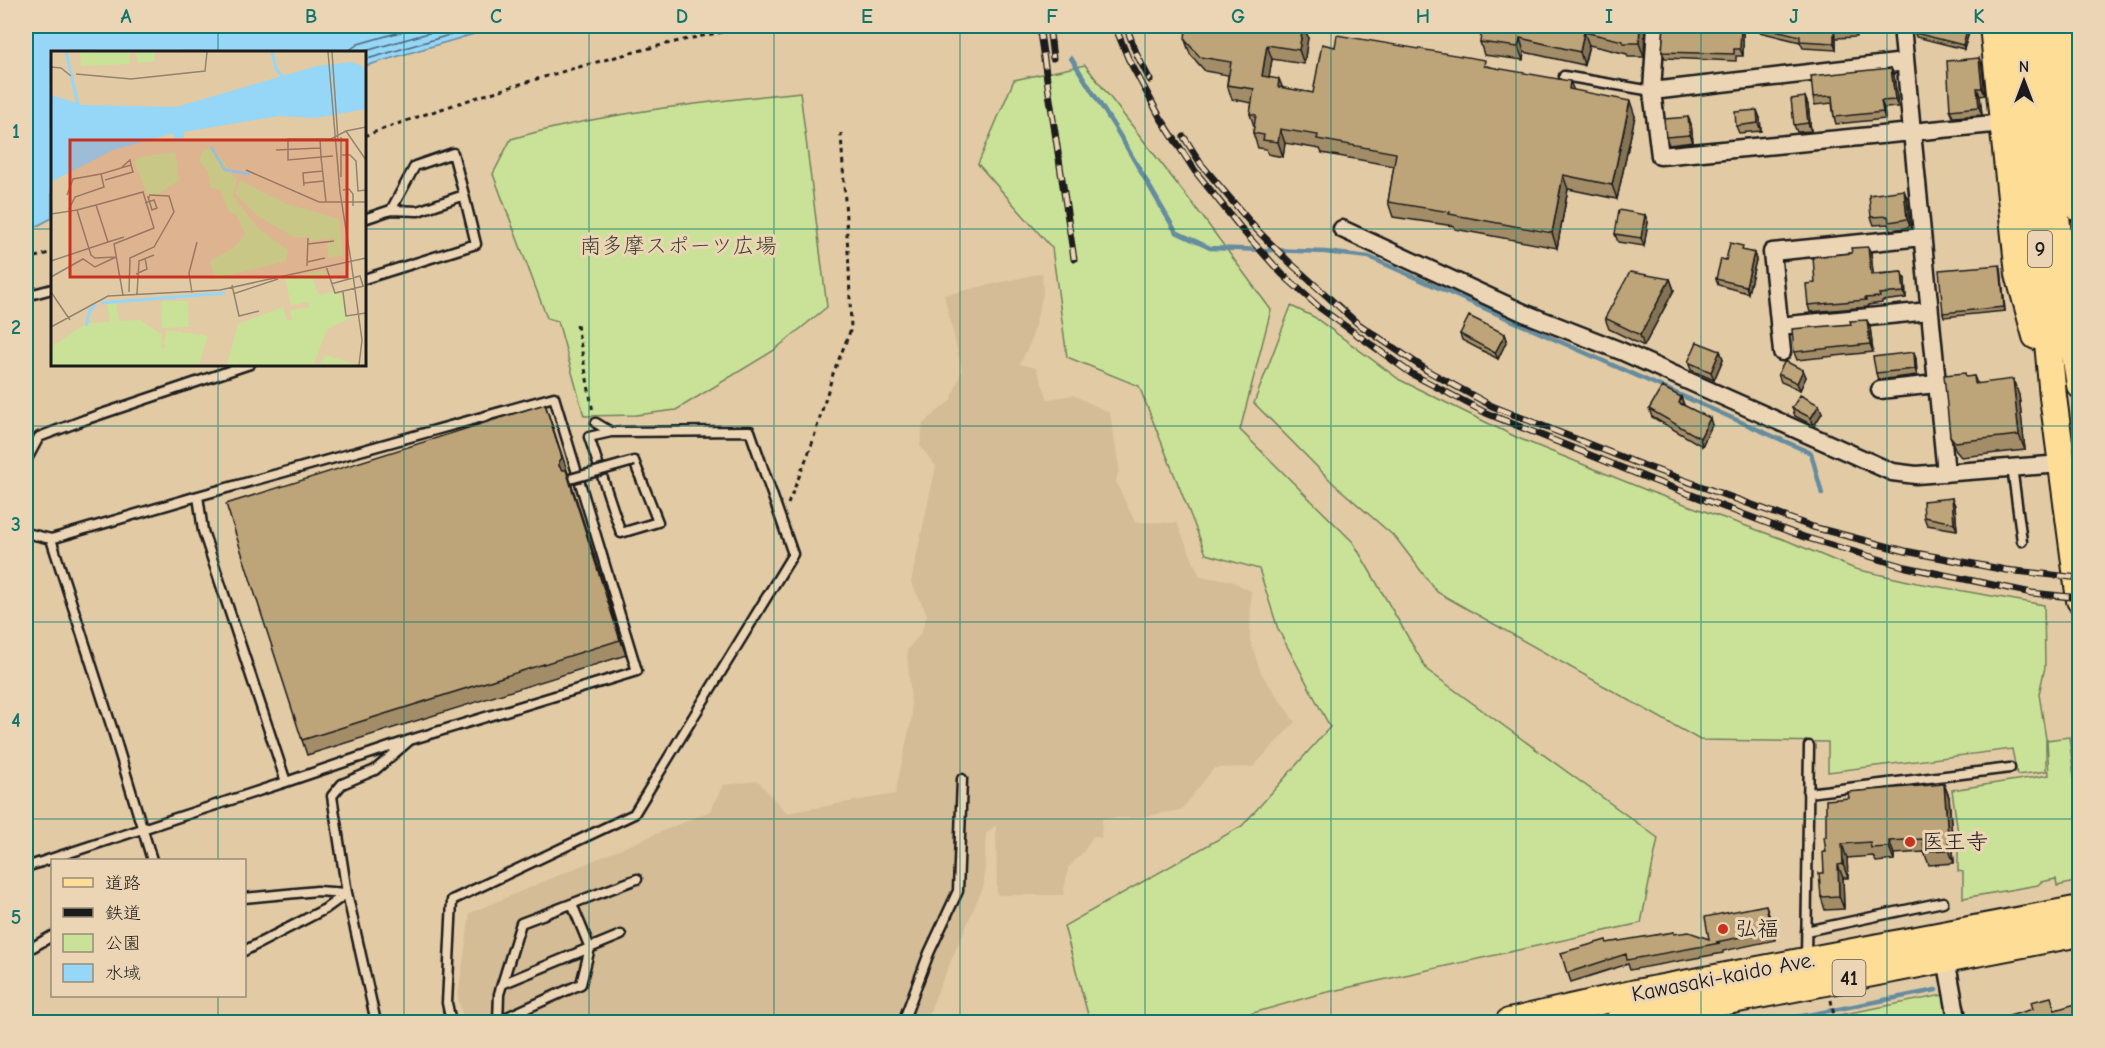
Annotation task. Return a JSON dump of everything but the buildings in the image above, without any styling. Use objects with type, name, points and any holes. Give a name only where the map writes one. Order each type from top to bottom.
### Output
[{"type":"main road","points":[[1993,26],[2019,274],[2053,397]]},
{"type":"main road","points":[[2036,28],[2075,116],[2079,209]]},
{"type":"main road","name":"9","points":[[2036,28],[2051,175],[2072,281],[2079,384]]},
{"type":"main road","name":"9","points":[[2036,28],[2053,397],[2079,600]]},
{"type":"main road","name":"Kawasaki-kaido Ave.","points":[[1618,1023],[1808,973],[2079,909]]},
{"type":"main road","name":"Kawasaki-kaido Ave.","points":[[1509,1023],[1577,1014],[1808,973],[1946,959],[2079,933]]},
{"type":"street","points":[[1656,26],[1652,91],[1660,156],[2003,123]]},
{"type":"street","points":[[1902,26],[1946,473]]},
{"type":"street","points":[[1652,91],[1905,62]]},
{"type":"street","points":[[1342,229],[1524,313],[1621,351],[1892,472],[1916,475],[2062,464]]},
{"type":"street","points":[[1782,352],[1772,252],[1922,237]]},
{"type":"street","points":[[1779,326],[1929,311]]},
{"type":"street","points":[[1880,390],[1936,384]]},
{"type":"street","points":[[1946,959],[1959,1023]]},
{"type":"lane","points":[[1564,76],[1652,91]]},
{"type":"lane","points":[[366,278],[476,244],[453,153],[415,166],[392,210]]},
{"type":"lane","points":[[366,218],[392,210],[418,212],[464,195]]},
{"type":"lane","points":[[26,296],[51,289]]},
{"type":"lane","points":[[26,461],[39,437],[244,366]]},
{"type":"lane","points":[[26,533],[51,539],[554,397],[637,671],[410,740],[51,859]]},
{"type":"lane","points":[[596,423],[611,432]]},
{"type":"lane","points":[[451,1023],[447,1003],[452,900],[634,814],[793,554],[750,430],[611,432],[590,437],[621,533],[658,522],[634,461],[570,479]]},
{"type":"lane","points":[[2012,467],[2022,541]]},
{"type":"lane","points":[[198,496],[203,531],[286,783]]},
{"type":"lane","points":[[51,539],[151,859]]},
{"type":"lane","points":[[376,1023],[347,893],[332,796],[342,784],[375,770],[410,740]]},
{"type":"lane","points":[[1808,973],[1806,931],[1809,746]]},
{"type":"lane","points":[[1808,793],[2010,768]]},
{"type":"lane","points":[[906,1023],[906,1014],[929,953],[958,891],[962,779]]},
{"type":"lane","points":[[26,867],[51,859]]},
{"type":"lane","points":[[572,904],[590,948],[581,984],[498,1022],[502,984],[520,923],[637,879]]},
{"type":"lane","points":[[246,898],[317,891],[347,893]]},
{"type":"lane","points":[[246,950],[325,909],[347,893]]},
{"type":"lane","points":[[1806,931],[1943,902]]},
{"type":"lane","points":[[502,984],[621,935]]},
{"type":"lane","points":[[26,951],[51,937]]},
{"type":"path","points":[[366,135],[430,111],[657,45],[704,34],[764,26]]},
{"type":"path","points":[[781,520],[811,447],[833,374],[851,329],[841,133]]},
{"type":"path","points":[[26,261],[51,252]]},
{"type":"path","points":[[577,325],[596,423]]},
{"type":"path","points":[[1831,1000],[1835,1023]]},
{"type":"shaded area","points":[[1042,273],[1043,294],[1031,341],[1020,364],[1036,368],[1048,399],[1073,395],[1110,413],[1119,468],[1116,482],[1135,522],[1177,523],[1200,577],[1229,580],[1251,591],[1250,640],[1261,673],[1295,722],[1253,767],[1214,768],[1181,810],[1134,818],[1102,818],[1101,838],[1093,836],[1084,851],[1068,868],[1063,895],[997,895],[996,825],[986,834],[984,885],[926,1022],[464,1022],[458,998],[470,913],[710,811],[723,785],[758,781],[786,813],[895,794],[912,717],[907,650],[921,633],[927,614],[911,582],[936,466],[920,446],[923,424],[951,400],[962,370],[944,295]]},
{"type":"green space","points":[[1085,65],[1202,216],[1271,310],[1240,430],[1353,542],[1427,670],[1658,838],[1641,923],[1319,994],[1222,1022],[1090,1022],[1064,926],[1242,826],[1330,727],[1278,629],[1259,569],[1206,554],[1139,386],[1067,357],[1052,248],[978,164],[1014,80]]},
{"type":"green space","name":"南多摩スポーツ広場","points":[[800,92],[827,307],[773,351],[676,410],[636,415],[584,416],[558,321],[547,318],[493,174],[511,139],[618,115]]},
{"type":"green space","points":[[1291,306],[1314,317],[1400,380],[1518,438],[1651,492],[1788,541],[1855,569],[1917,583],[2044,605],[2045,667],[2039,694],[2046,739],[2046,771],[2017,775],[2012,749],[1828,772],[1828,742],[1700,740],[1437,592],[1396,538],[1334,484],[1254,403]]},
{"type":"green space","points":[[2069,737],[2079,816],[2079,881],[2057,886],[2056,879],[2041,882],[2038,885],[1963,898],[1963,872],[1958,871],[1958,833],[1952,790],[2049,775],[2047,740]]},
{"type":"green space","points":[[1943,995],[1951,1021],[1803,1022]]},
{"type":"water","points":[[26,26],[501,26],[366,66],[366,51],[51,51],[51,219],[26,232]]},
{"type":"waterway","points":[[1071,58],[1119,134],[1176,232],[1210,248],[1325,252],[1369,257],[1811,453],[1822,494]]},
{"type":"waterway","points":[[1772,1022],[1936,990]]},
{"type":"railway","points":[[1039,26],[1074,259]]},
{"type":"railway","points":[[1049,26],[1053,58]]},
{"type":"railway","points":[[1115,26],[1128,58],[1160,117],[1195,171],[1244,232],[1282,274],[1320,308],[1412,374],[1486,413],[1652,480],[1804,537],[1906,567],[2032,593],[2080,598]]},
{"type":"railway","points":[[1126,26],[1150,80]]},
{"type":"railway","points":[[1184,137],[1201,164],[1255,228],[1357,323],[1428,371],[1492,406],[1634,462],[1813,527],[1905,551],[2006,570],[2080,578]]},
{"type":"place","name":"医王寺","points":[[1910,842]]},
{"type":"place","name":"弘福","points":[[1723,929]]}]
